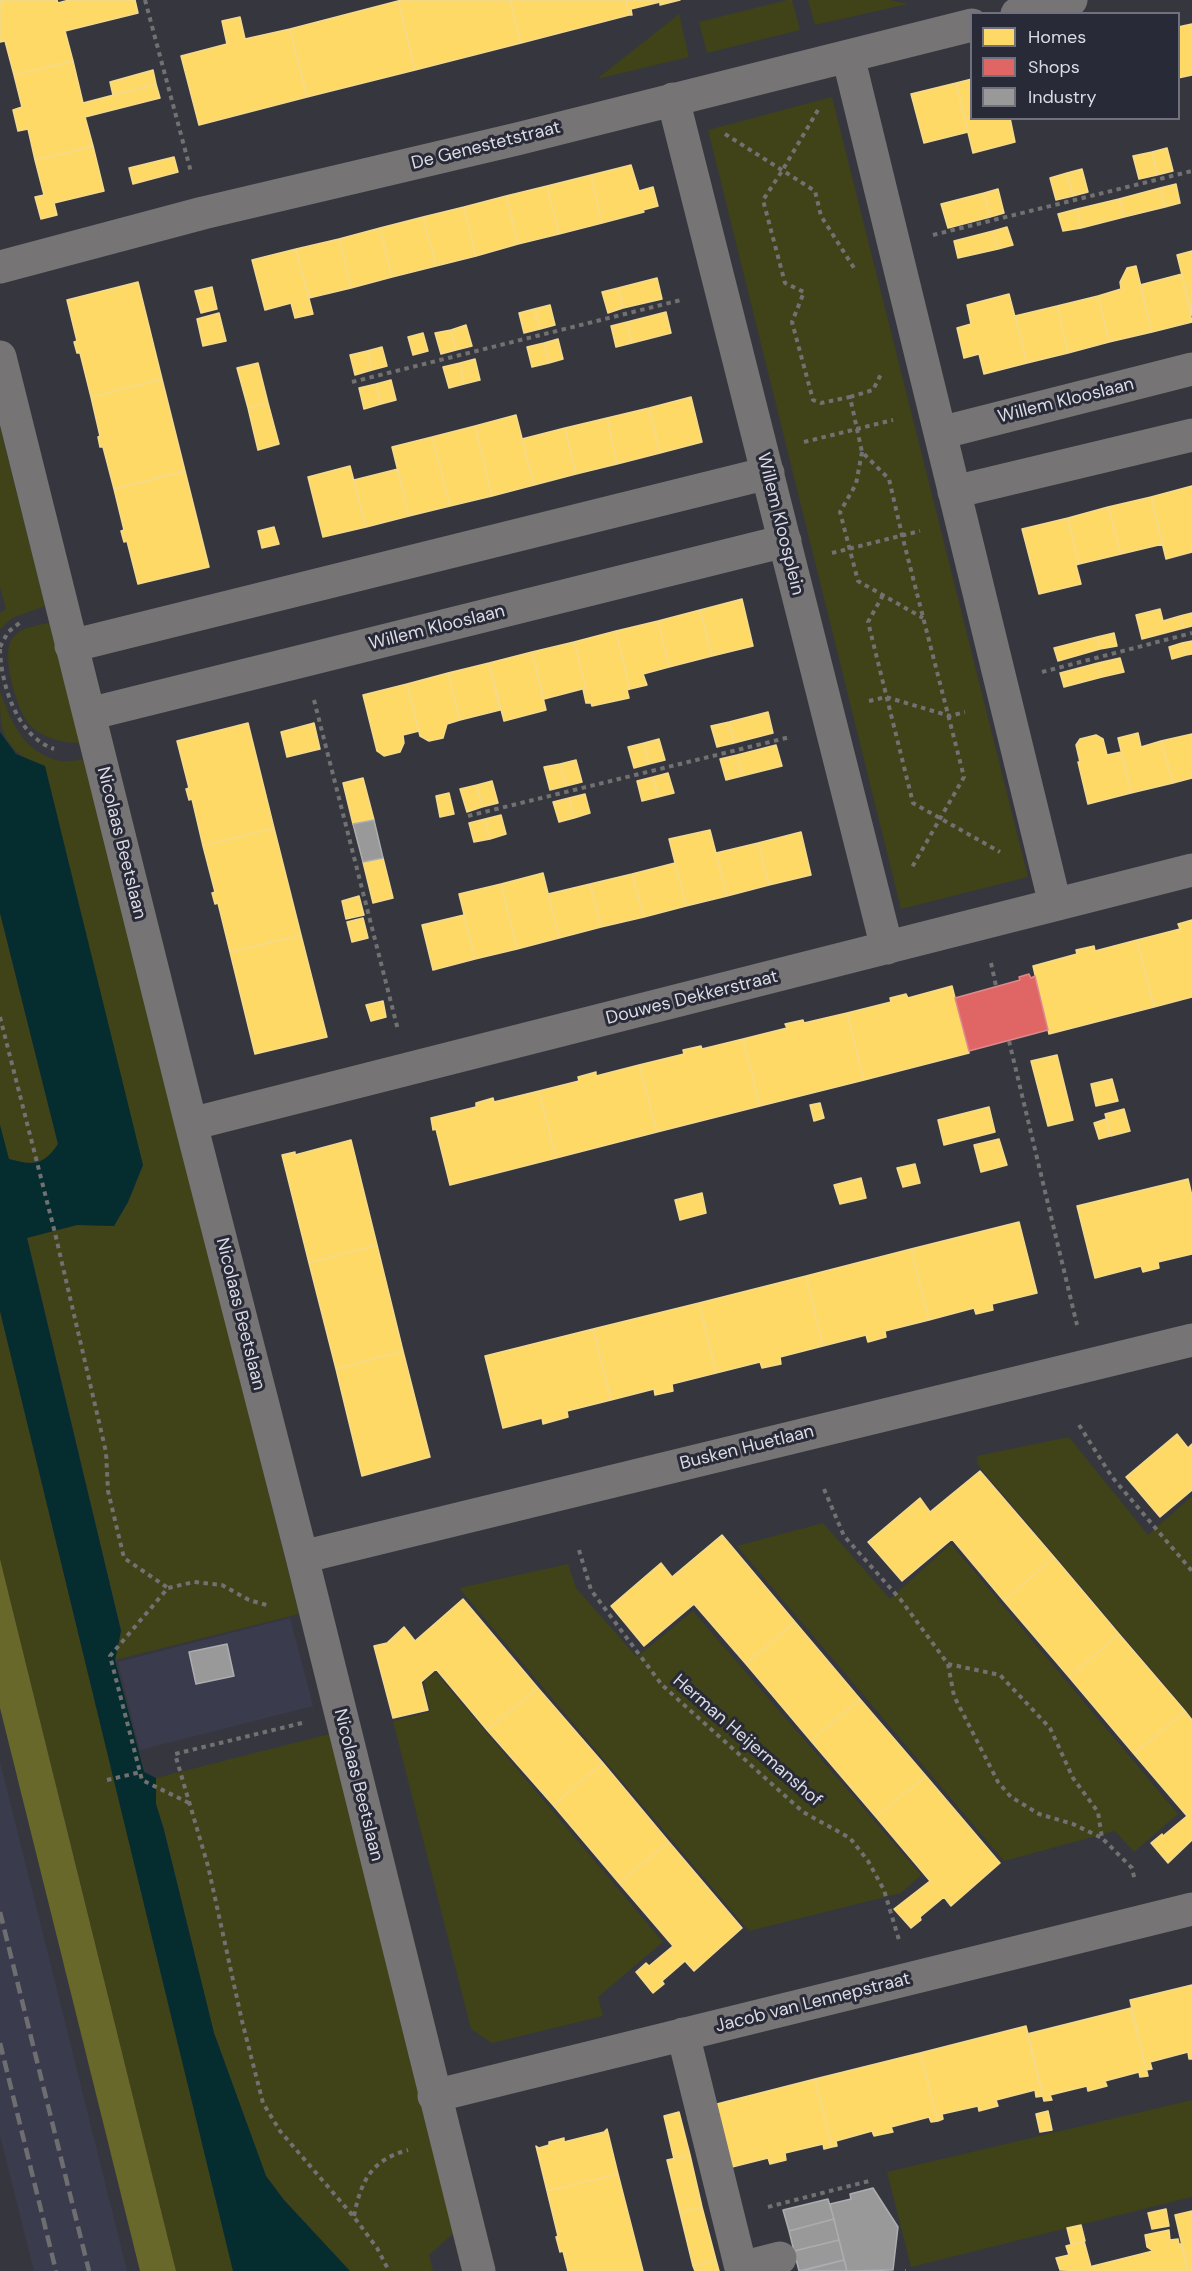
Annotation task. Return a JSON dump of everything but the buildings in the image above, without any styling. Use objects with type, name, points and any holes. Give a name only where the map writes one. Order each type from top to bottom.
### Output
[{"type":"street","points":[[1025,12],[1071,0]]},
{"type":"street","name":"De Genestetstraat","points":[[0,267],[203,213],[970,26]]},
{"type":"street","points":[[848,56],[1053,892]]},
{"type":"street","name":"Willem Kloosplein","points":[[673,99],[884,935]]},
{"type":"street","name":"Nicolaas Beetslaan","points":[[0,357],[479,2271]]},
{"type":"street","name":"Willem Klooslaan","points":[[937,422],[1192,369]]},
{"type":"street","points":[[954,492],[1192,435]]},
{"type":"street","points":[[71,645],[765,463]]},
{"type":"street","name":"Willem Klooslaan","points":[[89,714],[304,661],[788,552]]},
{"type":"street","name":"Douwes Dekkerstraat","points":[[191,1124],[408,1068],[884,935],[1053,892],[1192,870]]},
{"type":"street","name":"Busken Huetlaan","points":[[302,1557],[1192,1340]]},
{"type":"street","name":"Jacob van Lennepstraat","points":[[434,2096],[1192,1910]]},
{"type":"street","points":[[683,2034],[741,2268],[780,2258]]},
{"type":"path","points":[[145,0],[203,213]]},
{"type":"path","points":[[848,56],[763,200],[785,283],[804,292],[792,322],[813,400],[821,403],[873,390],[884,368]]},
{"type":"path","points":[[673,99],[815,191],[821,216],[855,269]]},
{"type":"path","points":[[894,245],[1192,171]]},
{"type":"path","points":[[352,382],[722,290]]},
{"type":"path","points":[[850,397],[862,452],[856,484],[840,512],[858,581],[924,619]]},
{"type":"path","points":[[765,463],[857,429],[937,422]]},
{"type":"path","points":[[862,452],[889,478],[964,777],[940,819],[884,935]]},
{"type":"path","points":[[788,552],[849,548],[935,527],[954,492]]},
{"type":"path","points":[[883,595],[868,622],[913,803],[1053,892]]},
{"type":"path","points":[[1037,673],[1192,633]]},
{"type":"path","points":[[0,649],[0,663],[16,715],[29,734],[52,748],[67,751],[97,747]]},
{"type":"path","points":[[304,661],[408,1068]]},
{"type":"path","points":[[468,816],[829,719],[886,697],[950,716],[1006,702]]},
{"type":"path","points":[[0,1017],[55,1233],[106,1452],[108,1491],[124,1558],[168,1588]]},
{"type":"path","points":[[1009,1041],[1087,1366]]},
{"type":"path","points":[[1079,1425],[1112,1477],[1192,1571]]},
{"type":"path","points":[[824,1490],[844,1536],[901,1600],[948,1664],[954,1696],[998,1782],[1011,1797],[1039,1814],[1072,1824],[1101,1838],[1132,1868],[1145,1921]]},
{"type":"path","name":"Herman Heijermanshof","points":[[579,1550],[591,1590],[662,1685],[802,1812],[850,1838],[868,1862],[884,1890],[910,1979]]},
{"type":"path","points":[[190,1803],[142,1780],[110,1656],[168,1588],[194,1582],[222,1585],[249,1600],[271,1606],[311,1595]]},
{"type":"path","points":[[948,1664],[1000,1675],[1050,1728],[1073,1778],[1098,1812],[1101,1838]]},
{"type":"path","points":[[340,1713],[175,1755],[208,1866],[242,2021],[263,2103],[280,2132],[354,2217],[377,2248],[389,2271]]},
{"type":"path","points":[[107,1780],[141,1772]]},
{"type":"path","points":[[354,2217],[359,2192],[374,2168],[398,2153],[445,2142]]},
{"type":"path","points":[[783,2203],[869,2181]]},
{"type":"shaded area","points":[[0,732],[16,754],[45,766],[143,1165],[128,1202],[114,1226],[77,1225],[27,1238],[121,1631],[115,1660],[144,1772],[156,1778],[156,1804],[214,2033],[266,2176],[284,2200],[350,2271],[233,2271],[0,1311],[0,1125],[9,1159],[36,1162],[47,1157],[58,1144],[0,913]]},
{"type":"shaded area","points":[[0,1559],[176,2271],[140,2271],[0,1708]]},
{"type":"shaded area","points":[[290,1618],[313,1706],[140,1750],[118,1662]]},
{"type":"shaded area","points":[[0,1762],[127,2271],[34,2271],[0,2135]]},
{"type":"green space","points":[[792,0],[800,30],[707,53],[699,22]]},
{"type":"green space","points":[[808,0],[890,0],[908,4],[815,25]]},
{"type":"green space","points":[[679,14],[689,57],[597,79]]},
{"type":"green space","points":[[832,97],[1028,877],[901,909],[708,130]]},
{"type":"green space","points":[[0,427],[45,606],[12,618],[0,629],[0,613],[6,609],[0,587]]},
{"type":"green space","points":[[49,623],[80,743],[54,739],[32,727],[21,710],[12,684],[8,658],[12,639],[24,629]]},
{"type":"green space","points":[[0,691],[14,725],[28,744],[48,757],[61,761],[84,759],[299,1614],[115,1660],[121,1630],[27,1237],[77,1225],[114,1226],[128,1202],[143,1165],[31,762],[13,748],[4,733],[0,715]]},
{"type":"green space","points":[[0,913],[58,1144],[42,1160],[30,1163],[8,1159],[0,1125]]},
{"type":"green space","points":[[0,1311],[233,2271],[176,2271],[0,1559]]},
{"type":"green space","points":[[1069,1437],[1148,1535],[1192,1496],[1192,1717],[978,1465],[977,1456]]},
{"type":"green space","points":[[823,1523],[890,1599],[951,1544],[1178,1814],[1134,1852],[1115,1831],[1004,1861],[737,1546]]},
{"type":"green space","points":[[568,1564],[576,1588],[637,1657],[693,1611],[921,1875],[901,1893],[749,1931],[459,1588]]},
{"type":"green space","points":[[436,1673],[663,1942],[598,1997],[603,2016],[492,2043],[471,2029],[393,1721],[430,1712],[424,1681]]},
{"type":"green space","points":[[330,1734],[454,2233],[429,2255],[433,2271],[350,2271],[284,2200],[266,2176],[214,2033],[156,1804],[156,1778]]},
{"type":"green space","points":[[1192,2100],[1192,2197],[911,2267],[887,2172]]},
{"type":"railway","points":[[0,1912],[89,2271]]},
{"type":"railway","points":[[0,2043],[56,2271]]}]
